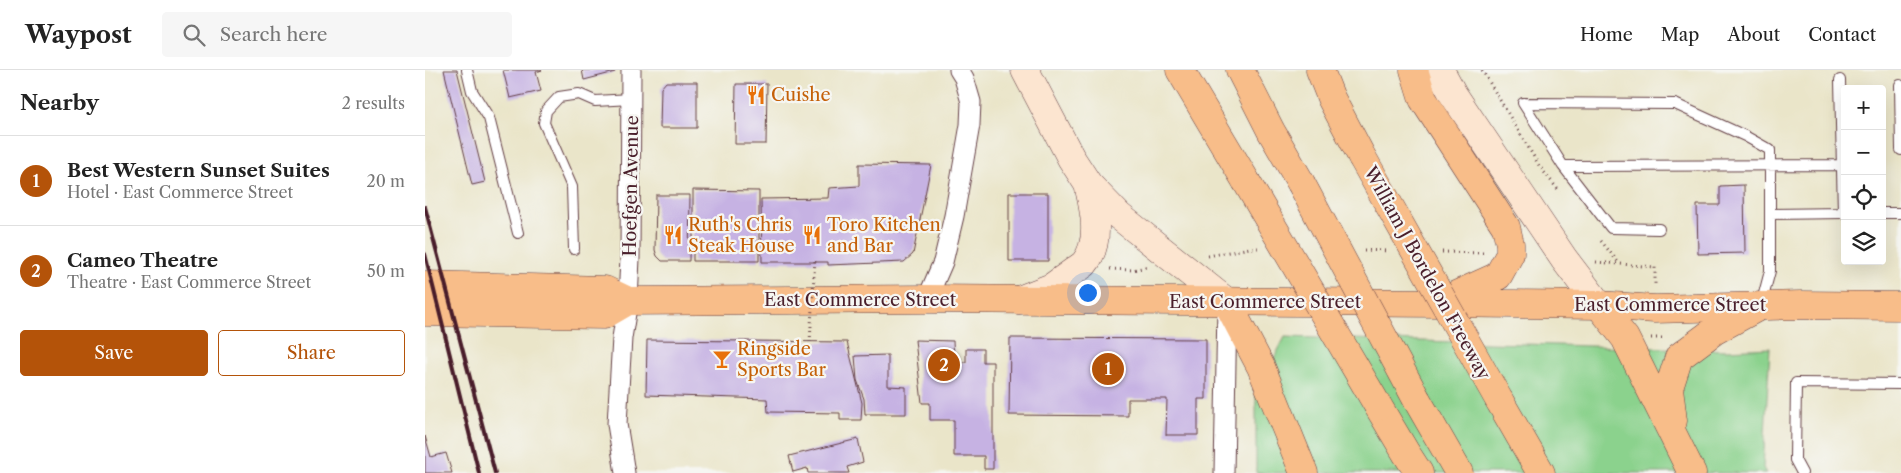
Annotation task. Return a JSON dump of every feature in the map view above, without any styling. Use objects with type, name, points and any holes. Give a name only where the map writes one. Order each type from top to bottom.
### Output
[{"type":"main road","points":[[1025,70],[1071,158],[1088,184],[1119,216],[1227,302],[1261,367],[1304,473]]},
{"type":"main road","points":[[1180,70],[1419,473]]},
{"type":"main road","points":[[1239,70],[1417,400],[1459,473]]},
{"type":"main road","name":"William J Bordelon Freeway","points":[[1320,70],[1331,98],[1362,157],[1541,473]]},
{"type":"main road","points":[[1331,70],[1331,98]]},
{"type":"main road","points":[[1414,70],[1423,99],[1505,227],[1510,244],[1510,254],[1498,276],[1438,302]]},
{"type":"main road","points":[[1440,70],[1453,94],[1564,259],[1625,338],[1675,435],[1692,473]]},
{"type":"main road","points":[[1019,300],[1052,287],[1088,260],[1095,234],[1094,209],[1088,184]]},
{"type":"main road","name":"East Commerce Street","points":[[425,286],[605,290],[628,301],[927,299],[1438,302],[1599,305],[1655,309],[1760,306],[1901,306]]},
{"type":"main road","name":"East Commerce Street","points":[[425,312],[604,315],[628,301]]},
{"type":"main road","points":[[1675,435],[1669,388],[1679,357],[1714,331],[1760,306]]},
{"type":"street","name":"Hoefgen Avenue","points":[[625,473],[617,424],[622,338],[628,301],[631,70]]},
{"type":"street","points":[[927,299],[943,262],[954,216],[969,125],[971,102],[964,78],[959,70]]},
{"type":"street","points":[[1224,473],[1227,302]]},
{"type":"lane","points":[[467,70],[472,91],[489,118],[518,232]]},
{"type":"lane","points":[[1840,80],[1841,130]]},
{"type":"lane","points":[[1900,85],[1901,150]]},
{"type":"lane","points":[[574,249],[572,187],[544,124],[546,111],[559,97],[579,94],[595,101],[631,99]]},
{"type":"lane","points":[[1659,229],[1611,228],[1563,166],[1523,103],[1675,104],[1745,136],[1770,150],[1770,271],[1760,306]]},
{"type":"lane","points":[[1563,166],[1841,165]]},
{"type":"lane","points":[[1770,214],[1841,213]]},
{"type":"lane","points":[[1886,213],[1901,213]]},
{"type":"lane","points":[[1802,473],[1795,460],[1796,383],[1901,384]]},
{"type":"path","points":[[810,342],[815,259]]},
{"type":"path","points":[[1588,262],[1655,267],[1655,290]]},
{"type":"path","points":[[1104,268],[1133,270],[1148,267]]},
{"type":"path","points":[[1133,270],[1134,275]]},
{"type":"path","points":[[1648,338],[1665,338]]},
{"type":"green space","points":[[1285,337],[1727,350],[1770,348],[1763,468],[1766,473],[1256,473],[1256,393]]},
{"type":"building","points":[[444,70],[457,70],[485,182],[472,185]]},
{"type":"building","points":[[503,70],[542,70],[536,72],[541,91],[510,98]]},
{"type":"building","points":[[582,70],[614,70],[615,72],[584,80]]},
{"type":"building","points":[[666,82],[697,82],[697,128],[660,128],[661,88]]},
{"type":"building","points":[[736,84],[767,84],[766,144],[735,144]]},
{"type":"building","points":[[859,164],[931,165],[913,254],[904,262],[828,265],[828,262],[762,262],[761,199],[828,198],[829,188],[859,186]]},
{"type":"building","points":[[1744,185],[1745,253],[1698,254],[1697,205],[1720,205],[1720,186]]},
{"type":"building","points":[[693,190],[759,191],[759,261],[693,261]]},
{"type":"building","points":[[1009,193],[1048,193],[1048,261],[1009,261]]},
{"type":"building","points":[[656,195],[690,195],[689,261],[662,261],[657,256],[655,250]]},
{"type":"building","points":[[1010,338],[1206,339],[1206,399],[1198,399],[1198,435],[1166,435],[1167,399],[1128,399],[1128,416],[1009,415]]},
{"type":"building","points":[[647,340],[847,342],[862,403],[861,420],[840,420],[840,413],[768,412],[767,399],[646,395]]},
{"type":"building","points":[[915,340],[953,341],[954,362],[966,362],[966,349],[983,349],[983,362],[993,362],[993,469],[984,469],[984,456],[954,456],[954,420],[930,420],[930,403],[922,403]]},
{"type":"building","points":[[888,355],[888,386],[906,387],[906,414],[865,414],[864,399],[857,380],[855,356]]},
{"type":"building","points":[[425,436],[431,457],[446,453],[452,473],[425,473]]},
{"type":"building","points":[[858,439],[863,462],[847,467],[849,473],[808,473],[807,468],[793,472],[789,456]]},
{"type":"railway","points":[[425,207],[495,473]]},
{"type":"railway","points":[[425,254],[479,473]]},
{"type":"place","name":"Cuishe","points":[[756,95]]},
{"type":"place","name":"Ruth's Chris Steak House","points":[[673,235]]},
{"type":"place","name":"Toro Kitchen and Bar","points":[[812,235]]},
{"type":"place","name":"Ringside Sports Bar","points":[[722,359]]},
{"type":"place","name":"Cameo Theatre","points":[[944,365]]},
{"type":"place","name":"Best Western Sunset Suites","points":[[1108,369]]}]
